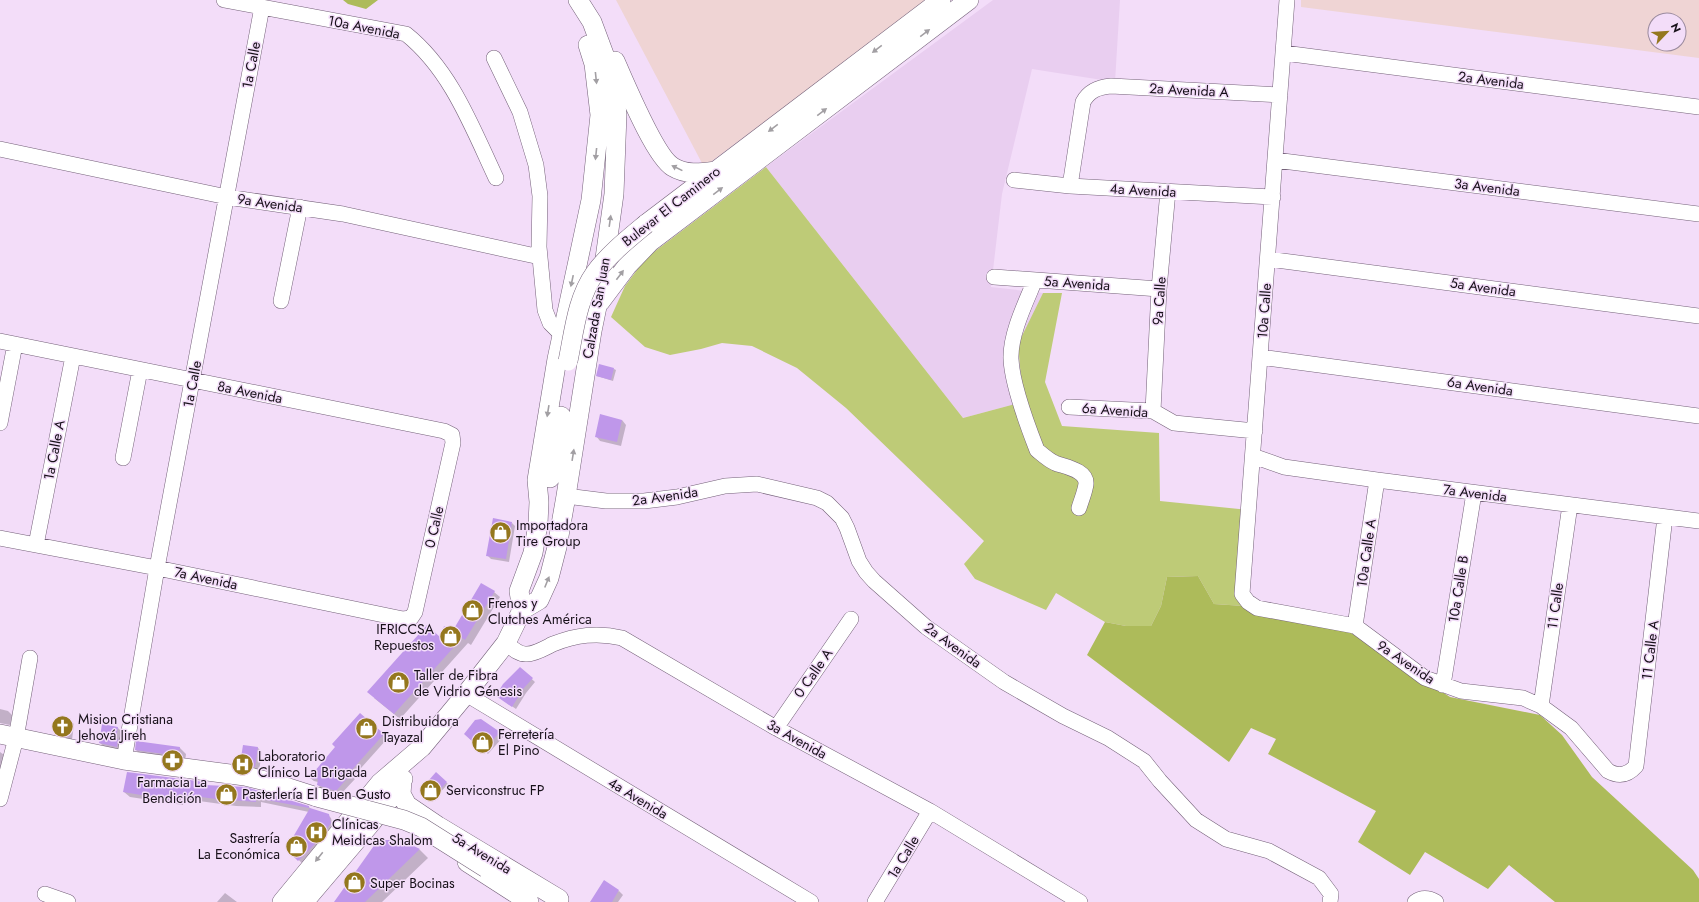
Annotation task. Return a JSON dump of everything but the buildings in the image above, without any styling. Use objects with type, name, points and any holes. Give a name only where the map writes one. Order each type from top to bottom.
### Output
[{"type":"main road","name":"Calzada San Juan","points":[[574,0],[594,64],[600,115],[591,200],[563,328],[537,480],[539,502],[538,524],[533,553],[520,591],[522,610],[539,600],[549,578],[557,547],[614,194],[617,114],[610,73],[592,22],[578,0]]},
{"type":"main road","points":[[583,0],[591,6],[653,141],[664,159],[672,166],[683,172],[693,174],[715,171]]},
{"type":"main road","name":"Bulevar El Caminero","points":[[539,502],[549,483],[556,450],[568,361],[578,313],[594,274],[609,256],[646,224],[941,0]]},
{"type":"main road","name":"Bulevar El Caminero","points":[[597,306],[627,266],[650,242],[969,0]]},
{"type":"main road","points":[[563,328],[591,337]]},
{"type":"main road","points":[[304,902],[371,823],[402,781],[422,747],[506,643],[522,610]]},
{"type":"main road","name":"5a Avenida","points":[[8,736],[124,760],[245,776],[390,816],[421,827],[491,870],[530,902]]},
{"type":"main road","points":[[282,902],[380,783],[422,747]]},
{"type":"main road","name":"5a Avenida","points":[[402,781],[401,794],[407,805],[438,826],[561,901]]},
{"type":"main road","name":"5a Avenida","points":[[371,823],[381,821],[405,826],[428,837],[530,902]]},
{"type":"main road","name":"5a Avenida","points":[[491,870],[515,879],[561,901]]},
{"type":"street","name":"10a Avenida","points":[[224,0],[406,34],[420,45],[435,62],[449,84],[496,178]]},
{"type":"street","name":"10a Calle","points":[[1242,594],[1254,456],[1260,357],[1287,4]]},
{"type":"street","name":"1a Calle","points":[[124,760],[157,568],[262,8]]},
{"type":"street","name":"2a Avenida","points":[[1284,53],[1699,107]]},
{"type":"street","points":[[494,58],[520,112],[536,165],[540,196],[540,257],[547,316],[550,323],[563,328]]},
{"type":"street","name":"2a Avenida A","points":[[1070,186],[1083,102],[1087,96],[1097,89],[1111,86],[1280,95]]},
{"type":"street","name":"9a Avenida","points":[[0,149],[227,197],[351,216],[540,257]]},
{"type":"street","name":"3a Avenida","points":[[1276,160],[1699,214]]},
{"type":"street","name":"4a Avenida","points":[[1014,180],[1070,186],[1272,197]]},
{"type":"street","name":"9a Calle","points":[[1152,412],[1159,289],[1168,191]]},
{"type":"street","points":[[281,301],[300,207]]},
{"type":"street","name":"5a Avenida","points":[[1268,258],[1699,316]]},
{"type":"street","name":"5a Avenida","points":[[994,277],[1159,289]]},
{"type":"street","points":[[1035,280],[1023,310],[1013,342],[1011,358],[1014,378],[1037,450],[1045,458],[1054,463],[1079,472],[1085,479],[1086,485],[1079,508]]},
{"type":"street","name":"8a Avenida","points":[[0,341],[444,431],[452,435]]},
{"type":"street","points":[[0,423],[15,344]]},
{"type":"street","name":"1a Calle A","points":[[36,545],[73,356]]},
{"type":"street","name":"6a Avenida","points":[[1260,357],[1699,416]]},
{"type":"street","points":[[123,458],[140,370]]},
{"type":"street","name":"6a Avenida","points":[[1069,407],[1152,412],[1169,422],[1174,423],[1255,432]]},
{"type":"street","name":"0 Calle","points":[[411,618],[416,612],[453,443],[452,435]]},
{"type":"street","name":"7a Avenida","points":[[1254,456],[1284,467],[1474,493],[1699,521]]},
{"type":"street","name":"10a Calle A","points":[[1355,626],[1377,480]]},
{"type":"street","name":"2a Avenida","points":[[566,496],[606,501],[644,501],[678,497],[725,486],[757,484],[818,498],[827,503],[842,518],[859,561],[874,582],[926,627],[1004,682],[1063,716],[1108,738],[1144,761],[1160,781],[1196,820],[1226,839],[1268,851],[1318,878],[1331,898]]},
{"type":"street","name":"10a Calle B","points":[[1443,685],[1474,493]]},
{"type":"street","name":"11 Calle","points":[[1541,706],[1570,505]]},
{"type":"street","name":"11 Calle A","points":[[1623,774],[1631,772],[1636,766],[1665,517]]},
{"type":"street","name":"7a Avenida","points":[[0,538],[157,568],[403,619],[411,618]]},
{"type":"street","name":"9a Avenida","points":[[1242,594],[1248,602],[1257,608],[1355,626],[1425,678],[1443,685],[1461,691],[1523,698],[1541,706],[1571,728],[1608,771],[1615,775],[1623,774]]},
{"type":"street","name":"0 Calle A","points":[[776,728],[851,619]]},
{"type":"street","name":"3a Avenida","points":[[506,643],[520,653],[527,654],[565,640],[584,635],[603,634],[622,638],[776,728],[930,811],[1080,902]]},
{"type":"street","points":[[0,799],[8,736],[30,658]]},
{"type":"street","name":"4a Avenida","points":[[466,694],[811,902]]},
{"type":"street","name":"1a Calle","points":[[875,902],[930,811]]},
{"type":"street","points":[[45,894],[68,902]]},
{"type":"street","points":[[1415,902],[1422,898],[1428,898],[1436,902]]},
{"type":"shaded area","points":[[616,0],[928,0],[704,167]]},
{"type":"shaded area","points":[[993,0],[1120,0],[1115,82],[1032,69],[1002,194],[991,287],[1043,293],[1018,345],[1023,402],[963,418],[766,167]]},
{"type":"shaded area","points":[[1301,0],[1699,0],[1699,58],[1652,52],[1687,52],[1687,12],[1647,12],[1647,51],[1301,7]]},
{"type":"green space","points":[[343,0],[378,0],[366,9],[348,4]]},
{"type":"green space","points":[[766,167],[963,418],[1023,402],[1018,344],[1043,293],[1062,293],[1045,382],[1062,426],[1159,433],[1160,501],[1249,510],[1244,606],[1214,604],[1198,576],[1167,577],[1161,606],[1151,626],[1126,626],[1105,622],[1056,593],[1046,610],[975,579],[964,564],[984,541],[846,408],[797,368],[752,346],[722,343],[670,355],[645,347],[611,317],[625,286],[646,258]]},
{"type":"green space","points":[[1198,576],[1214,604],[1244,606],[1351,633],[1450,697],[1540,715],[1562,735],[1592,777],[1693,870],[1699,879],[1699,902],[1555,902],[1509,865],[1488,889],[1425,852],[1410,875],[1358,842],[1376,811],[1268,754],[1276,739],[1251,728],[1229,762],[1087,655],[1105,622],[1126,626],[1151,626],[1161,606],[1167,577]]},
{"type":"place","name":"Importadora Tire Group","points":[[500,533]]},
{"type":"place","name":"Frenos y Clutches América","points":[[473,611]]},
{"type":"place","name":"IFRICCSA Repuestos","points":[[450,637]]},
{"type":"place","name":"Taller de Fibra de Vidrio Génesis","points":[[398,683]]},
{"type":"place","name":"Mision Cristiana Jehová Jireh","points":[[63,727]]},
{"type":"place","name":"Distribuidora Tayazal","points":[[367,729]]},
{"type":"place","name":"Ferretería El Pino","points":[[482,742]]},
{"type":"place","name":"Farmacia La Bendición","points":[[172,760]]},
{"type":"place","name":"Laboratorio Clínico La Brigada","points":[[242,764]]},
{"type":"place","name":"Serviconstruc FP","points":[[430,790]]},
{"type":"place","name":"Pasterlería El Buen Gusto","points":[[226,794]]},
{"type":"place","name":"Clínicas Meidicas Shalom","points":[[317,832]]},
{"type":"place","name":"Sastrería La Económica","points":[[296,846]]},
{"type":"place","name":"Super Bocinas","points":[[355,883]]}]
